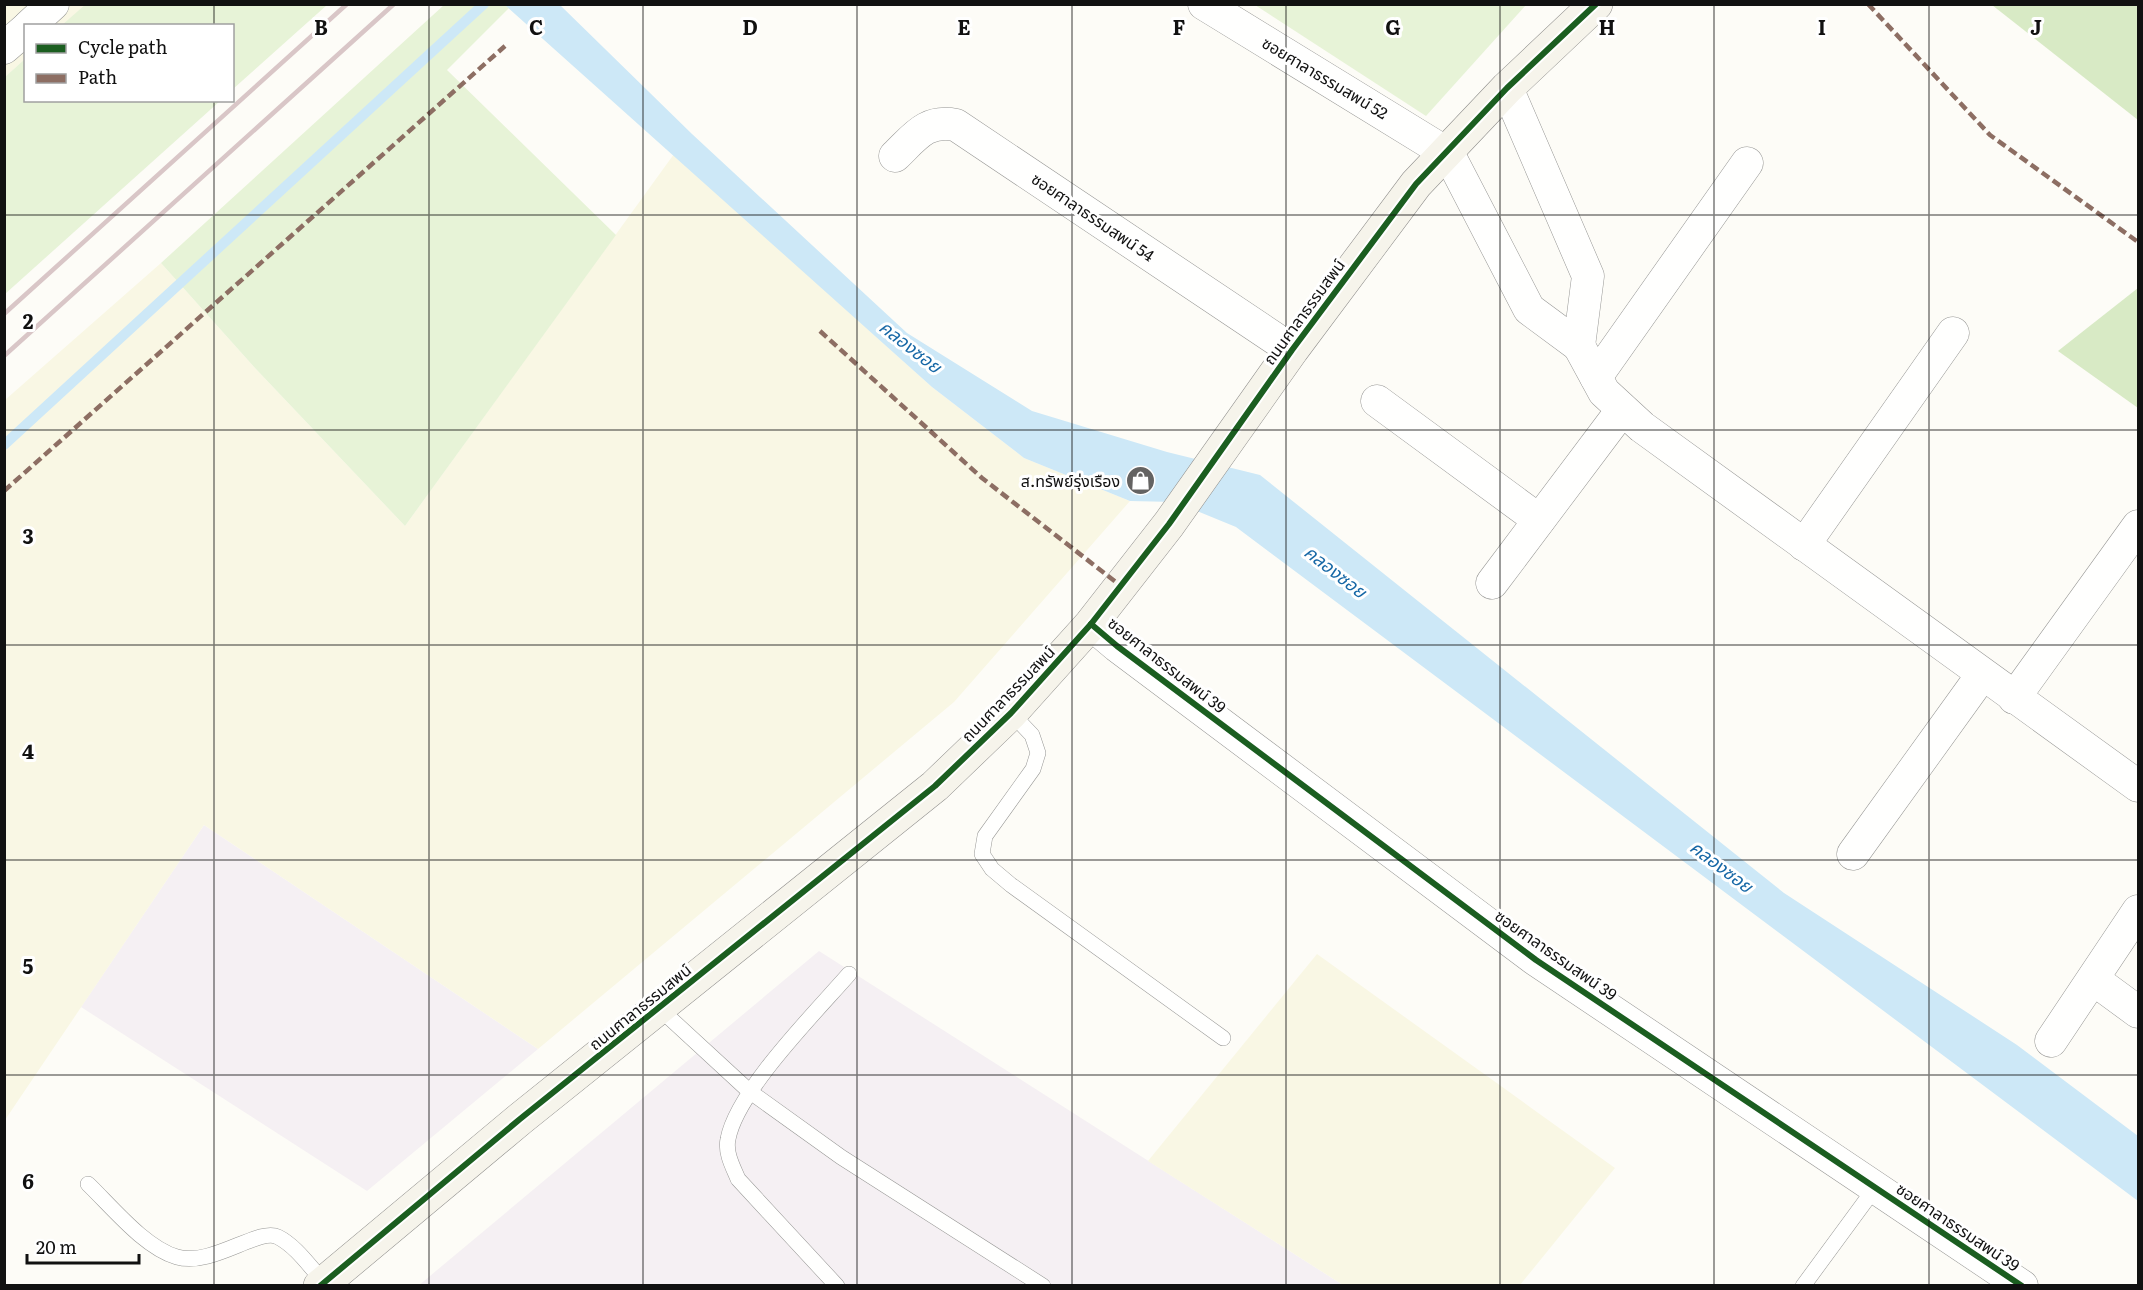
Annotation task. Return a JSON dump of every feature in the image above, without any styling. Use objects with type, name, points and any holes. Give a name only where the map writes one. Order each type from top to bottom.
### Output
[{"type":"street","points":[[31,24],[53,4]]},
{"type":"street","name":"ซอยศาลาธรรมสพน์ 52","points":[[1204,4],[1446,150]]},
{"type":"street","name":"ถนนศาลาธรรมสพน์","points":[[322,1284],[520,1119],[660,1009],[935,786],[1011,713],[1091,624],[1169,524],[1220,450],[1382,229],[1446,150],[1507,88],[1596,4]]},
{"type":"street","points":[[4,48],[24,31]]},
{"type":"street","points":[[1507,88],[1588,276],[1579,346]]},
{"type":"street","name":"ซอยศาลาธรรมสพน์ 54","points":[[895,156],[925,129],[940,122],[956,125],[1293,350]]},
{"type":"street","points":[[1446,150],[1530,309],[1579,346],[1604,392],[1622,410],[2014,699],[2139,786]]},
{"type":"street","points":[[1596,377],[1747,163]]},
{"type":"street","points":[[1804,545],[1953,333]]},
{"type":"street","points":[[1377,401],[1539,520]]},
{"type":"street","points":[[1492,583],[1622,410]]},
{"type":"street","points":[[2014,699],[2139,526]]},
{"type":"street","name":"ซอยศาลาธรรมสพน์ 39","points":[[1091,624],[1536,960],[2022,1286]]},
{"type":"street","points":[[1853,854],[1982,675]]},
{"type":"street","points":[[2051,1041],[2139,911]]},
{"type":"street","points":[[2093,979],[2139,1012]]},
{"type":"lane","points":[[1011,713],[1032,735],[1038,753],[1033,769],[985,836],[982,854],[992,868],[1011,885],[1223,1038]]},
{"type":"lane","points":[[837,1286],[738,1179],[729,1158],[728,1139],[749,1091],[849,974]]},
{"type":"lane","points":[[660,1009],[749,1091],[841,1157],[1043,1286]]},
{"type":"lane","points":[[88,1184],[151,1245],[177,1257],[201,1259],[235,1248],[261,1234],[276,1235],[293,1248],[322,1284]]},
{"type":"lane","points":[[1803,1286],[1875,1188]]},
{"type":"shaded area","points":[[5,5],[86,5],[63,24],[24,24],[24,60],[5,77]]},
{"type":"shaded area","points":[[674,154],[932,387],[1024,458],[1130,501],[954,702],[538,1049],[204,825],[5,1120],[5,400],[161,263],[255,368],[405,526]]},
{"type":"shaded area","points":[[204,825],[538,1049],[367,1191],[81,1007]]},
{"type":"shaded area","points":[[819,951],[1343,1285],[418,1286]]},
{"type":"shaded area","points":[[1317,954],[1615,1168],[1520,1285],[1343,1285],[1148,1161]]},
{"type":"green space","points":[[86,4],[327,4],[234,88],[234,24],[63,24]]},
{"type":"green space","points":[[444,5],[505,5],[509,8],[447,70],[616,235],[405,526],[255,368],[161,263]]},
{"type":"green space","points":[[1255,5],[1526,5],[1426,116]]},
{"type":"green space","points":[[1992,5],[2138,5],[2138,120]]},
{"type":"green space","points":[[24,60],[24,102],[219,102],[5,294],[5,77]]},
{"type":"green space","points":[[2138,288],[2138,408],[2058,351]]},
{"type":"water","name":"คลองซอย","points":[[505,5],[560,5],[692,134],[907,333],[1032,411],[1167,452],[1260,475],[1784,893],[2017,1045],[2138,1136],[2138,1201],[1236,527],[1175,502],[1130,501],[1024,458],[932,387]]},
{"type":"waterway","points":[[4,445],[484,4]]},
{"type":"railway","points":[[4,314],[347,4]]},
{"type":"railway","points":[[4,356],[394,4]]},
{"type":"marked path","points":[[1868,4],[1990,135],[2138,242]]},
{"type":"marked path","points":[[4,491],[505,46]]},
{"type":"marked path","points":[[820,331],[982,478],[1121,586]]},
{"type":"cycle path","points":[[320,1286],[520,1119],[935,786],[1011,713],[1091,624],[1169,524],[1292,350],[1416,184],[1507,88],[1596,4]]},
{"type":"cycle path","points":[[1091,624],[1117,646],[1536,960],[2022,1286]]},
{"type":"place","name":"ส.ทรัพย์รุ่งเรือง","points":[[1141,481]]}]
